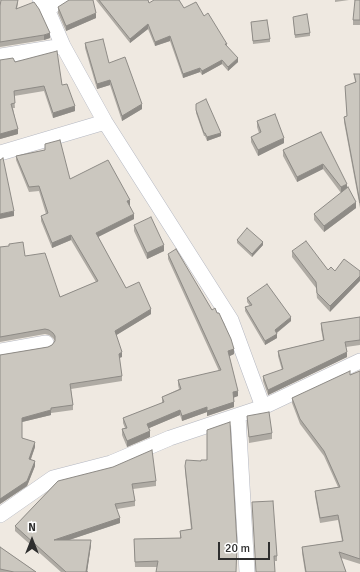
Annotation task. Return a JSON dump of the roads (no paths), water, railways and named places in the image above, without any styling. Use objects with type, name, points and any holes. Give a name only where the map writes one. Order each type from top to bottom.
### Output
[{"type":"street","points":[[62,0],[44,5],[63,46],[105,122],[231,320],[263,407]]},
{"type":"street","points":[[0,56],[63,46]]},
{"type":"street","points":[[0,153],[105,122]]},
{"type":"street","points":[[0,351],[46,343]]},
{"type":"street","points":[[0,515],[53,478],[111,463],[170,438],[263,407],[360,361]]},
{"type":"street","points":[[238,416],[247,572]]}]
